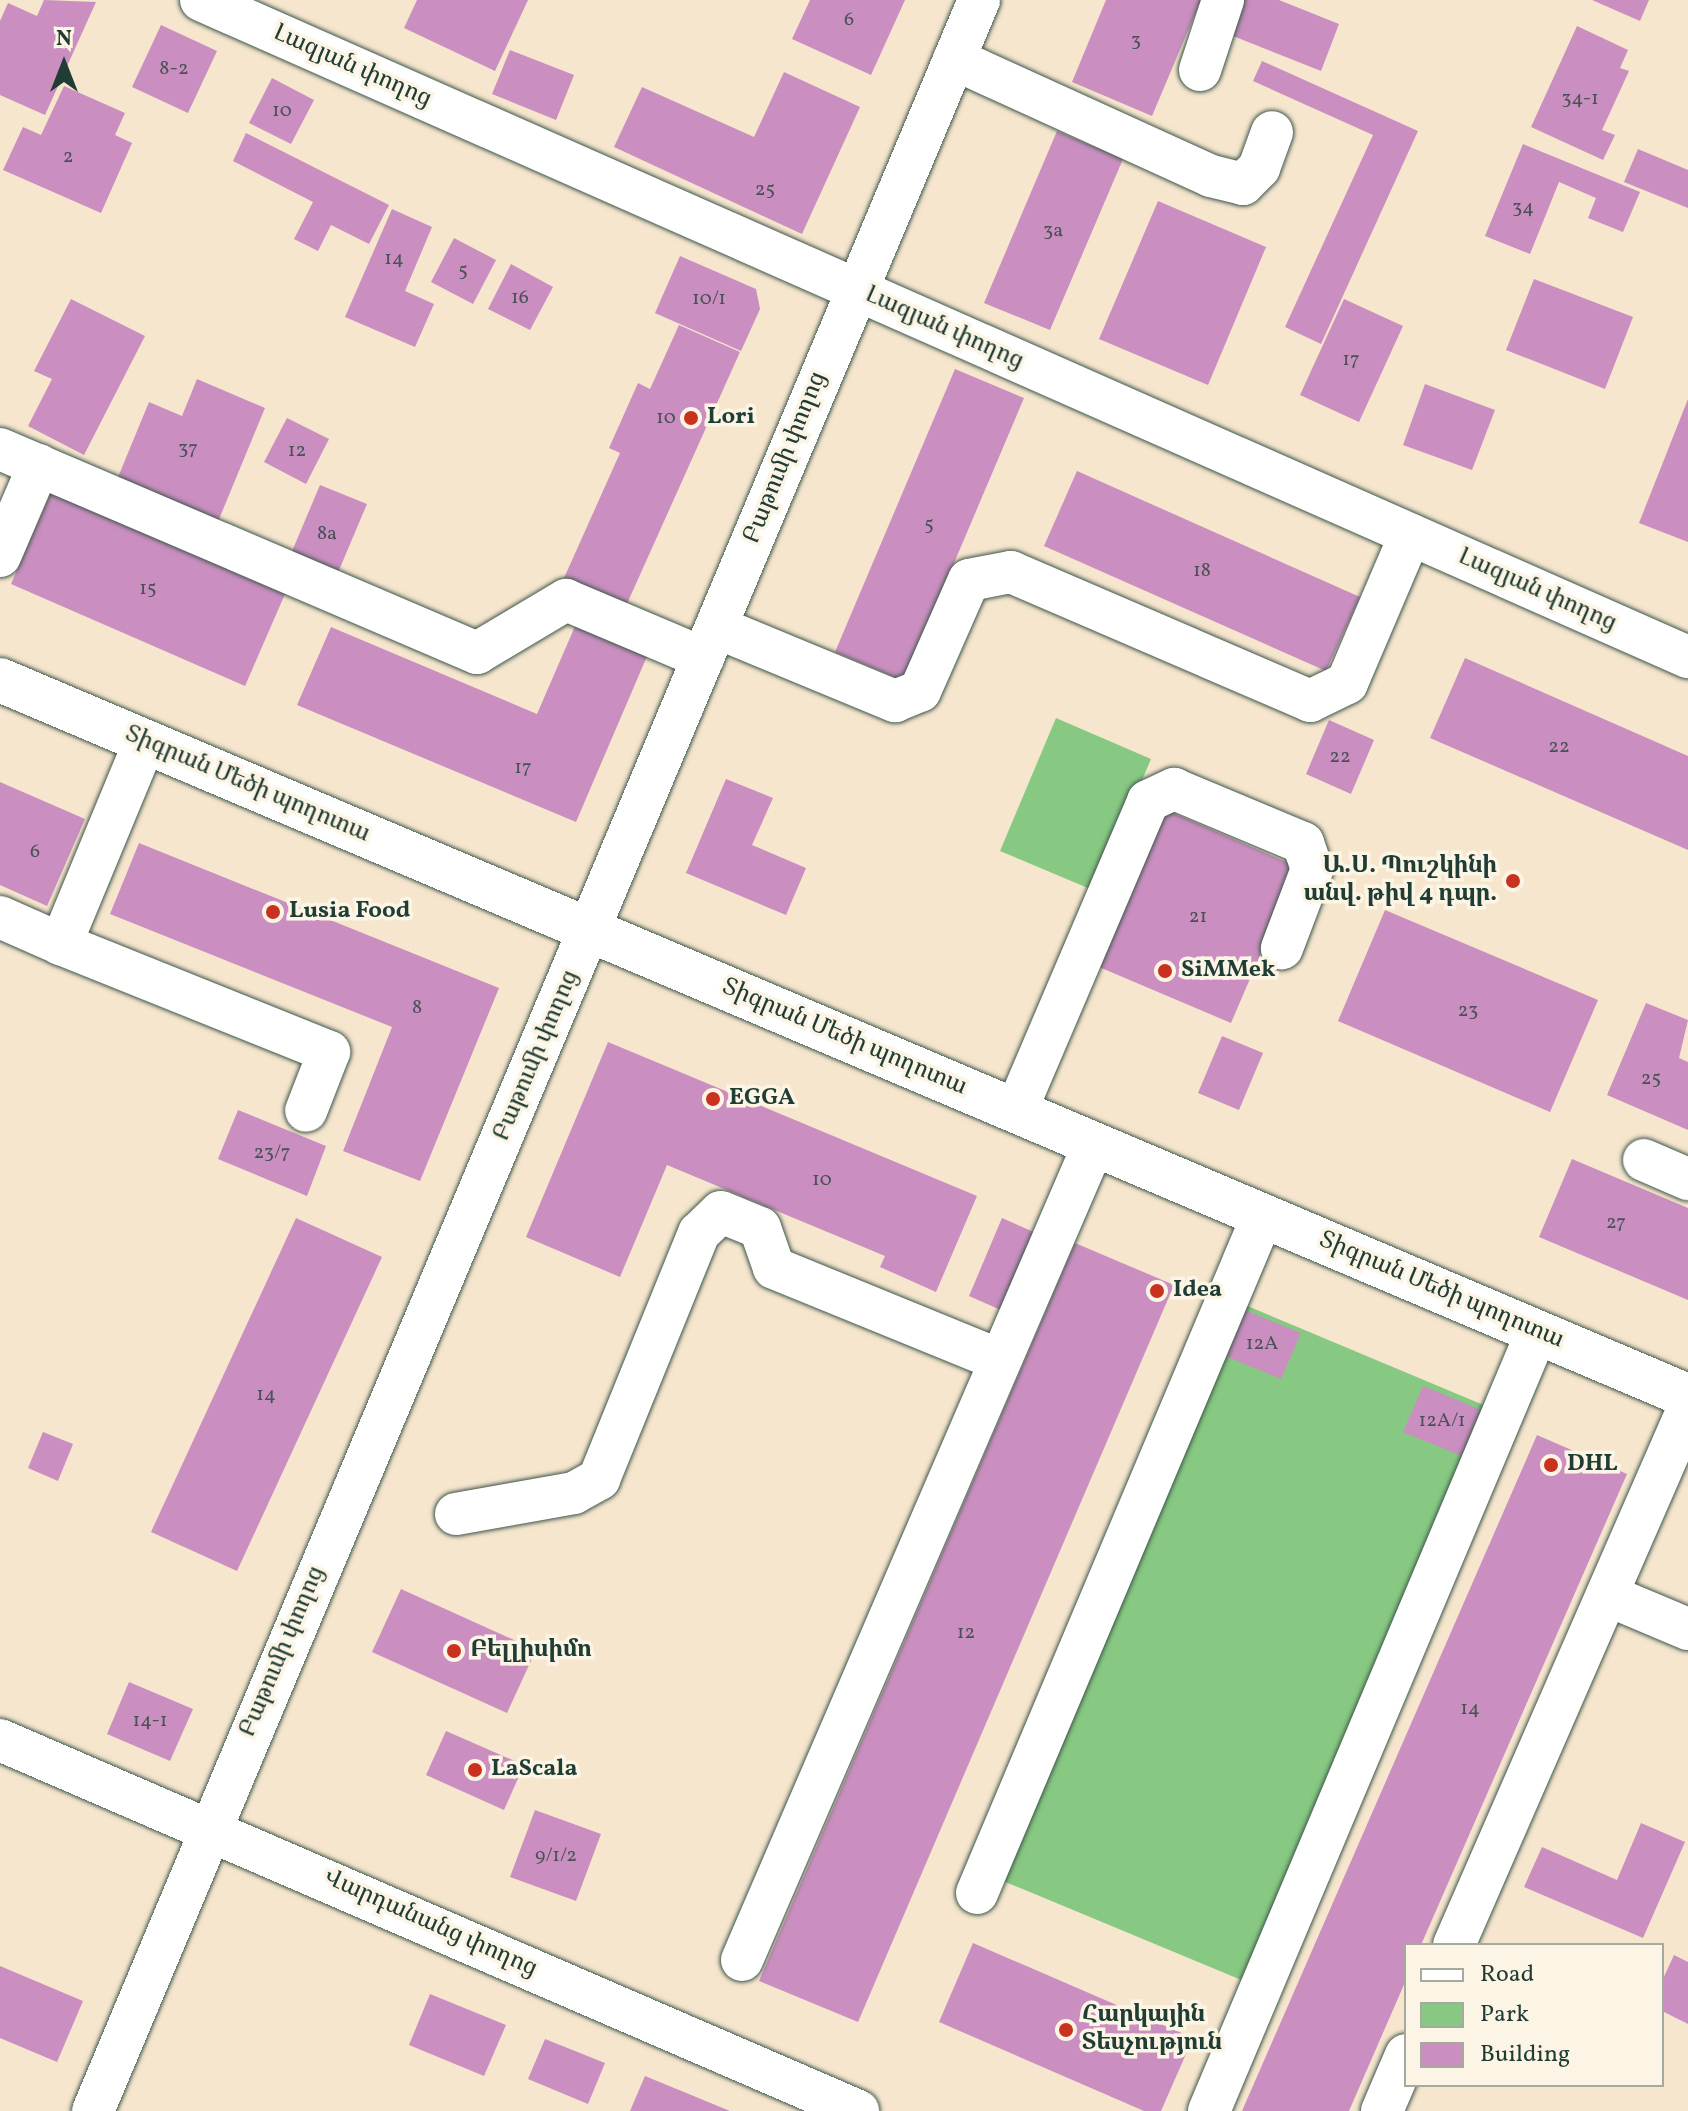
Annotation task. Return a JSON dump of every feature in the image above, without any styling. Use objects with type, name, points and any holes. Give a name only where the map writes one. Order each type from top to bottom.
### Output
[{"type":"main road","name":"Տիգրան Մեծի պողոտա","points":[[0,680],[1688,1396]]},
{"type":"street","name":"Լազյան փողոց","points":[[201,0],[1688,657]]},
{"type":"street","name":"Բաթումի փողոց","points":[[93,2111],[208,1828],[590,930],[979,0]]},
{"type":"street","points":[[1200,70],[1223,0]]},
{"type":"street","points":[[954,59],[1211,176],[1243,184],[1259,168],[1272,132]]},
{"type":"street","points":[[0,449],[477,653],[566,600],[895,701],[920,691],[969,580],[1011,572],[1310,701],[1347,683],[1410,535]]},
{"type":"street","points":[[0,556],[39,465]]},
{"type":"street","points":[[61,944],[145,741]]},
{"type":"street","points":[[1016,1111],[1148,801],[1174,789],[1303,843],[1312,869],[1282,948]]},
{"type":"street","points":[[5,926],[61,944],[329,1052],[306,1111]]},
{"type":"street","points":[[742,1960],[1094,1144]]},
{"type":"street","points":[[1644,1160],[1688,1179]]},
{"type":"street","points":[[456,1514],[574,1493],[599,1479],[699,1233],[721,1212],[760,1228],[774,1268],[1000,1360]]},
{"type":"street","points":[[977,1893],[1263,1215]]},
{"type":"street","points":[[1209,2111],[1537,1332]]},
{"type":"street","points":[[1455,1943],[1688,1409]]},
{"type":"street","points":[[1607,1595],[1688,1629]]},
{"type":"street","name":"Վարդանանց փողոց","points":[[0,1740],[858,2111]]},
{"type":"street","points":[[1382,2111],[1404,2060]]},
{"type":"green space","points":[[1056,718],[1151,759],[1095,891],[1000,851]]},
{"type":"green space","points":[[1238,1302],[1493,1409],[1251,1984],[996,1878]]},
{"type":"building","points":[[44,0],[96,2],[45,115],[0,95],[0,21],[8,3],[37,16]]},
{"type":"building","points":[[417,0],[528,0],[495,71],[404,28]]},
{"type":"building","points":[[810,0],[905,0],[871,75],[792,39]]},
{"type":"building","points":[[1106,0],[1201,0],[1152,116],[1072,82]]},
{"type":"building","points":[[1241,0],[1279,0],[1339,24],[1321,71],[1228,34]]},
{"type":"building","points":[[1592,0],[1649,0],[1640,21]]},
{"type":"building","points":[[161,25],[217,51],[188,113],[132,87]]},
{"type":"building","points":[[1577,26],[1628,50],[1620,68],[1629,71],[1602,130],[1615,135],[1603,160],[1531,127]]},
{"type":"building","points":[[510,50],[574,75],[556,120],[492,94]]},
{"type":"building","points":[[1262,61],[1418,131],[1321,344],[1285,327],[1373,135],[1253,81]]},
{"type":"building","points":[[784,72],[860,107],[802,234],[614,147],[642,87],[754,137]]},
{"type":"building","points":[[272,78],[314,100],[291,144],[249,123]]},
{"type":"building","points":[[64,86],[125,113],[115,135],[132,143],[101,213],[3,170],[23,127],[41,135]]},
{"type":"building","points":[[1057,131],[1123,159],[1050,330],[984,303]]},
{"type":"building","points":[[246,133],[389,205],[369,244],[331,225],[318,251],[294,239],[313,202],[233,161]]},
{"type":"building","points":[[1523,144],[1640,192],[1623,232],[1588,218],[1596,198],[1559,182],[1530,254],[1485,236]]},
{"type":"building","points":[[1638,149],[1688,170],[1688,208],[1624,182]]},
{"type":"building","points":[[1158,201],[1266,247],[1208,385],[1099,339]]},
{"type":"building","points":[[392,209],[432,227],[405,291],[434,304],[415,347],[345,317]]},
{"type":"building","points":[[454,238],[496,260],[473,304],[431,282]]},
{"type":"building","points":[[680,256],[756,289],[760,309],[741,351],[655,313]]},
{"type":"building","points":[[511,264],[553,287],[530,330],[488,309]]},
{"type":"building","points":[[1534,279],[1633,317],[1605,389],[1506,350]]},
{"type":"building","points":[[71,299],[145,336],[84,455],[28,426],[52,379],[34,371]]},
{"type":"building","points":[[1344,299],[1403,326],[1359,422],[1300,395]]},
{"type":"building","points":[[679,325],[740,352],[626,606],[564,578],[620,453],[609,448],[638,383],[650,389]]},
{"type":"building","points":[[955,369],[1024,398],[904,681],[835,652]]},
{"type":"building","points":[[197,379],[265,408],[217,524],[116,482],[149,402],[182,416]]},
{"type":"building","points":[[1425,384],[1495,410],[1472,470],[1403,445]]},
{"type":"building","points":[[1688,399],[1688,542],[1639,523]]},
{"type":"building","points":[[287,418],[329,439],[306,484],[264,462]]},
{"type":"building","points":[[1077,471],[1360,597],[1326,671],[1044,546]]},
{"type":"building","points":[[320,485],[367,504],[334,582],[287,563]]},
{"type":"building","points":[[51,492],[285,594],[245,686],[11,584]]},
{"type":"building","points":[[576,624],[648,654],[576,822],[297,705],[331,627],[537,714]]},
{"type":"building","points":[[1465,658],[1688,756],[1688,850],[1430,738]]},
{"type":"building","points":[[1329,720],[1374,740],[1351,794],[1306,774]]},
{"type":"building","points":[[726,779],[773,798],[752,845],[806,868],[786,915],[686,873]]},
{"type":"building","points":[[0,782],[85,819],[47,906],[0,885]]},
{"type":"building","points":[[1166,810],[1298,867],[1231,1023],[1099,967]]},
{"type":"building","points":[[139,843],[499,988],[420,1181],[343,1151],[392,1027],[110,914]]},
{"type":"building","points":[[1385,910],[1598,1000],[1550,1112],[1338,1021]]},
{"type":"building","points":[[1646,1003],[1688,1020],[1679,1058],[1688,1062],[1688,1130],[1607,1095]]},
{"type":"building","points":[[1222,1036],[1263,1053],[1239,1110],[1198,1093]]},
{"type":"building","points":[[608,1042],[977,1196],[936,1292],[880,1267],[885,1256],[667,1165],[620,1277],[526,1237]]},
{"type":"building","points":[[238,1110],[326,1146],[307,1196],[218,1159]]},
{"type":"building","points":[[1572,1159],[1688,1208],[1688,1300],[1539,1237]]},
{"type":"building","points":[[296,1218],[382,1257],[237,1571],[151,1532]]},
{"type":"building","points":[[1002,1218],[1036,1233],[1003,1311],[969,1296]]},
{"type":"building","points":[[1075,1243],[1174,1285],[858,2022],[759,1981]]},
{"type":"building","points":[[1242,1309],[1301,1333],[1281,1379],[1223,1355]]},
{"type":"building","points":[[1423,1386],[1481,1410],[1462,1456],[1403,1432]]},
{"type":"building","points":[[43,1432],[73,1444],[58,1481],[28,1468]]},
{"type":"building","points":[[1537,1435],[1627,1474],[1422,1943],[1404,1943],[1404,1985],[1349,2111],[1242,2111]]},
{"type":"building","name":"Բելլիսիմո","points":[[401,1589],[536,1650],[507,1713],[372,1652]]},
{"type":"building","points":[[129,1682],[193,1709],[170,1761],[107,1734]]},
{"type":"building","name":"LaScala","points":[[446,1731],[524,1765],[504,1810],[426,1775]]},
{"type":"building","points":[[535,1810],[601,1834],[576,1901],[510,1877]]},
{"type":"building","points":[[1641,1823],[1685,1842],[1643,1938],[1524,1887],[1542,1847],[1617,1880]]},
{"type":"building","name":"Հարկային Տեսչություն","points":[[973,1943],[1193,2038],[1161,2111],[1144,2111],[939,2022]]},
{"type":"building","points":[[1674,1955],[1688,1962],[1688,2024],[1664,2012],[1664,1977]]},
{"type":"building","points":[[0,1966],[83,2001],[57,2062],[0,2038]]},
{"type":"building","points":[[430,1994],[506,2025],[484,2076],[409,2045]]},
{"type":"building","points":[[545,2039],[605,2063],[588,2104],[528,2079]]},
{"type":"building","points":[[645,2076],[730,2111],[630,2111]]},
{"type":"place","name":"Lori","points":[[691,418]]},
{"type":"place","name":"Ա.Ս. Պուշկինի անվ. թիվ 4 դպր.","points":[[1513,881]]},
{"type":"place","name":"Lusia Food","points":[[273,912]]},
{"type":"place","name":"SiMMek","points":[[1165,971]]},
{"type":"place","name":"EGGA","points":[[713,1099]]},
{"type":"place","name":"Idea","points":[[1157,1291]]},
{"type":"place","name":"DHL","points":[[1551,1465]]},
{"type":"place","name":"Բելլիսիմո","points":[[454,1651]]},
{"type":"place","name":"LaScala","points":[[475,1770]]},
{"type":"place","name":"Հարկային Տեսչություն","points":[[1066,2030]]}]
